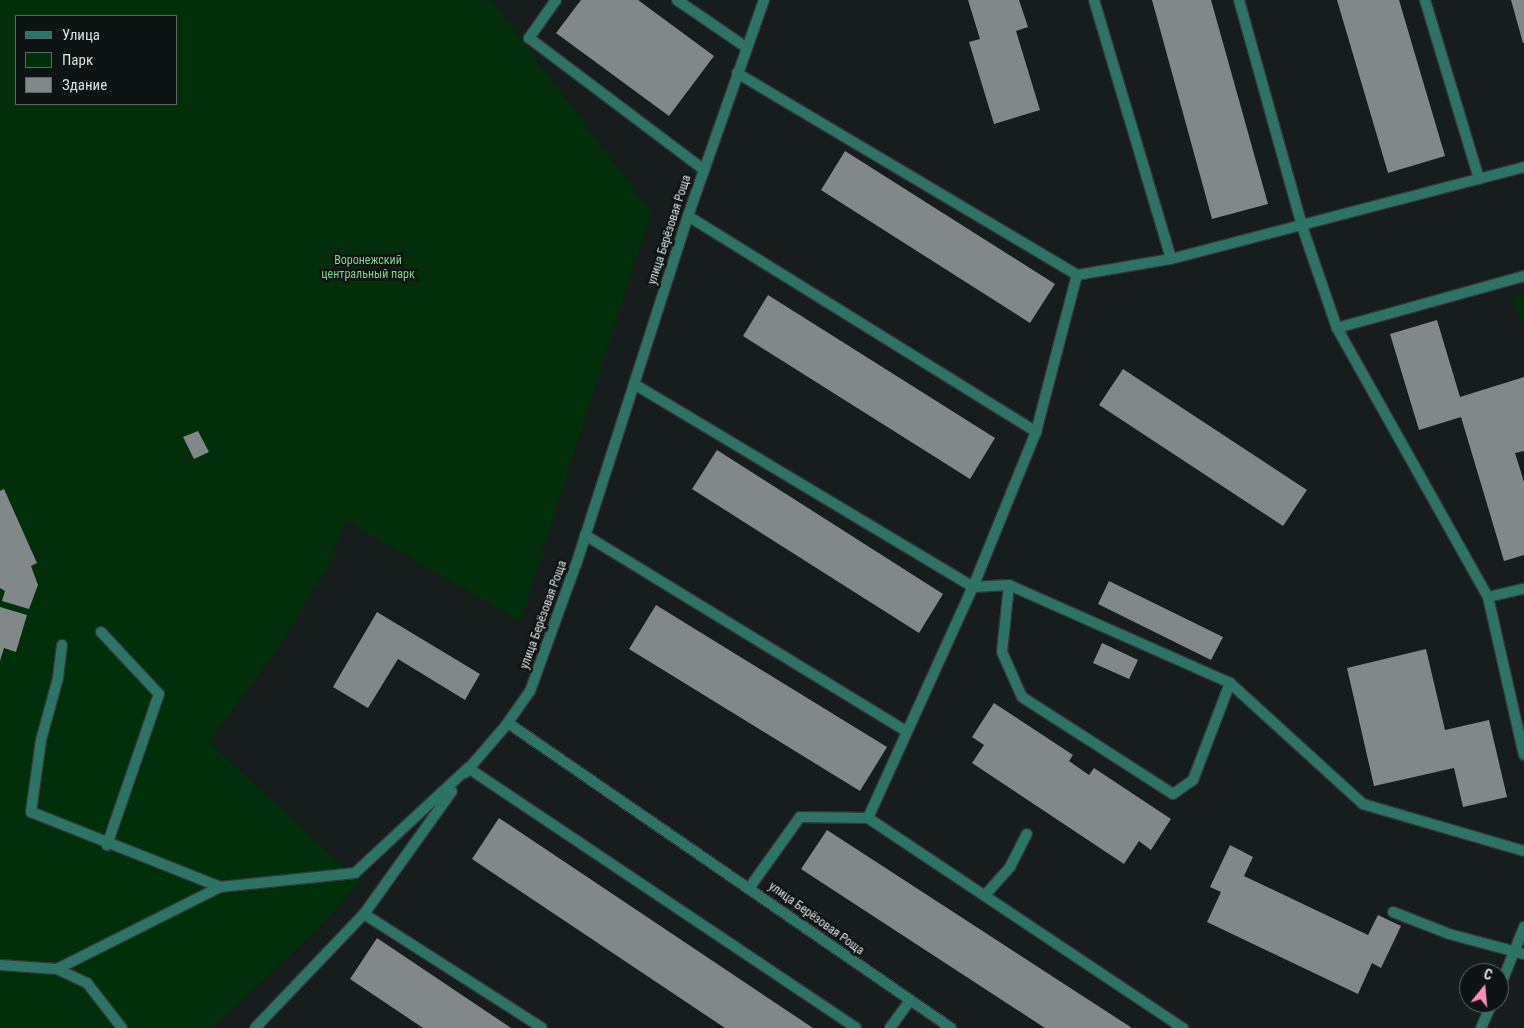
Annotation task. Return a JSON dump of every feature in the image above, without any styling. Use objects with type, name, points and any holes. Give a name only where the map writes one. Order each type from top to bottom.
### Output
[{"type":"street","points":[[556,0],[529,38],[704,170]]},
{"type":"street","points":[[677,0],[746,47]]},
{"type":"street","name":"улица Берёзовая Роща","points":[[764,0],[688,216],[586,535],[530,691],[508,723],[750,887],[910,1002],[951,1028]]},
{"type":"street","points":[[1094,0],[1171,259]]},
{"type":"street","points":[[1239,0],[1302,226],[1337,328],[1488,597],[1524,755]]},
{"type":"street","points":[[1425,0],[1479,179]]},
{"type":"street","points":[[737,73],[1077,275],[1171,259],[1524,167]]},
{"type":"street","points":[[688,216],[1036,432]]},
{"type":"street","points":[[868,818],[973,587],[1036,432],[1077,275]]},
{"type":"street","points":[[1337,328],[1524,276]]},
{"type":"street","points":[[634,384],[973,587],[1009,585],[1230,683],[1364,804],[1524,851]]},
{"type":"street","points":[[586,535],[906,731]]},
{"type":"street","points":[[1009,585],[1002,652],[1022,697],[1172,794],[1193,780],[1230,683]]},
{"type":"street","points":[[1488,597],[1524,589]]},
{"type":"street","points":[[101,632],[158,694],[107,845]]},
{"type":"street","points":[[62,646],[58,678],[42,740],[31,812],[107,845],[220,887]]},
{"type":"street","points":[[57,969],[220,887],[355,874],[468,768],[508,723]]},
{"type":"street","points":[[255,1028],[364,914],[468,768]]},
{"type":"street","points":[[468,768],[856,1028]]},
{"type":"street","points":[[750,887],[800,817],[868,818],[1182,1028]]},
{"type":"street","points":[[985,895],[1010,867],[1027,834]]},
{"type":"street","points":[[1393,912],[1449,934],[1520,952]]},
{"type":"street","points":[[364,914],[542,1028]]},
{"type":"street","points":[[1509,971],[1520,952],[1524,927]]},
{"type":"street","points":[[0,965],[57,969],[87,983],[122,1028]]},
{"type":"street","points":[[890,1028],[910,1002]]},
{"type":"street","points":[[1481,1028],[1488,1013]]},
{"type":"green space","name":"Воронежский центральный парк","points":[[0,0],[492,0],[651,212],[520,621],[345,520],[331,561],[275,653],[209,742],[360,882],[314,933],[212,1028],[0,1028]]},
{"type":"green space","points":[[1524,294],[1524,322],[1521,323],[1513,297]]},
{"type":"building","points":[[581,0],[638,0],[714,56],[669,116],[556,33]]},
{"type":"building","points":[[968,0],[1019,0],[1028,27],[1016,31],[1040,110],[994,124],[969,42],[980,39]]},
{"type":"building","points":[[1152,0],[1211,0],[1268,204],[1212,219]]},
{"type":"building","points":[[1337,0],[1399,0],[1445,156],[1388,173]]},
{"type":"building","points":[[1511,0],[1524,0],[1524,43],[1523,43]]},
{"type":"building","points":[[845,151],[1055,284],[1030,323],[821,190]]},
{"type":"building","points":[[768,295],[995,438],[970,479],[743,336]]},
{"type":"building","points":[[1437,320],[1460,397],[1524,377],[1524,451],[1515,453],[1524,482],[1524,555],[1504,561],[1461,417],[1419,430],[1390,334]]},
{"type":"building","points":[[1123,369],[1307,490],[1283,526],[1099,405]]},
{"type":"building","points":[[198,431],[209,452],[194,459],[183,437]]},
{"type":"building","points":[[717,450],[943,594],[919,633],[692,489]]},
{"type":"building","points":[[4,489],[37,563],[31,566],[38,585],[29,609],[2,601],[5,591],[0,588],[0,491]]},
{"type":"building","points":[[1109,581],[1223,637],[1211,660],[1098,604]]},
{"type":"building","points":[[656,605],[887,747],[860,791],[629,649]]},
{"type":"building","points":[[0,607],[27,615],[16,652],[4,648],[0,661]]},
{"type":"building","points":[[377,612],[480,674],[465,700],[398,659],[368,708],[333,687]]},
{"type":"building","points":[[1102,643],[1138,660],[1129,679],[1093,663]]},
{"type":"building","points":[[1426,649],[1445,730],[1489,720],[1507,797],[1463,807],[1454,768],[1374,786],[1347,668]]},
{"type":"building","points":[[994,703],[1073,755],[1069,761],[1089,775],[1094,768],[1171,819],[1151,850],[1139,841],[1124,864],[972,763],[984,745],[972,737]]},
{"type":"building","points":[[499,818],[813,1028],[725,1028],[472,859]]},
{"type":"building","points":[[827,830],[1132,1028],[1045,1028],[801,869]]},
{"type":"building","points":[[1230,845],[1253,857],[1244,876],[1368,935],[1378,915],[1401,926],[1381,968],[1372,963],[1358,994],[1207,922],[1221,892],[1210,887]]},
{"type":"building","points":[[377,938],[511,1028],[423,1028],[350,979]]}]
